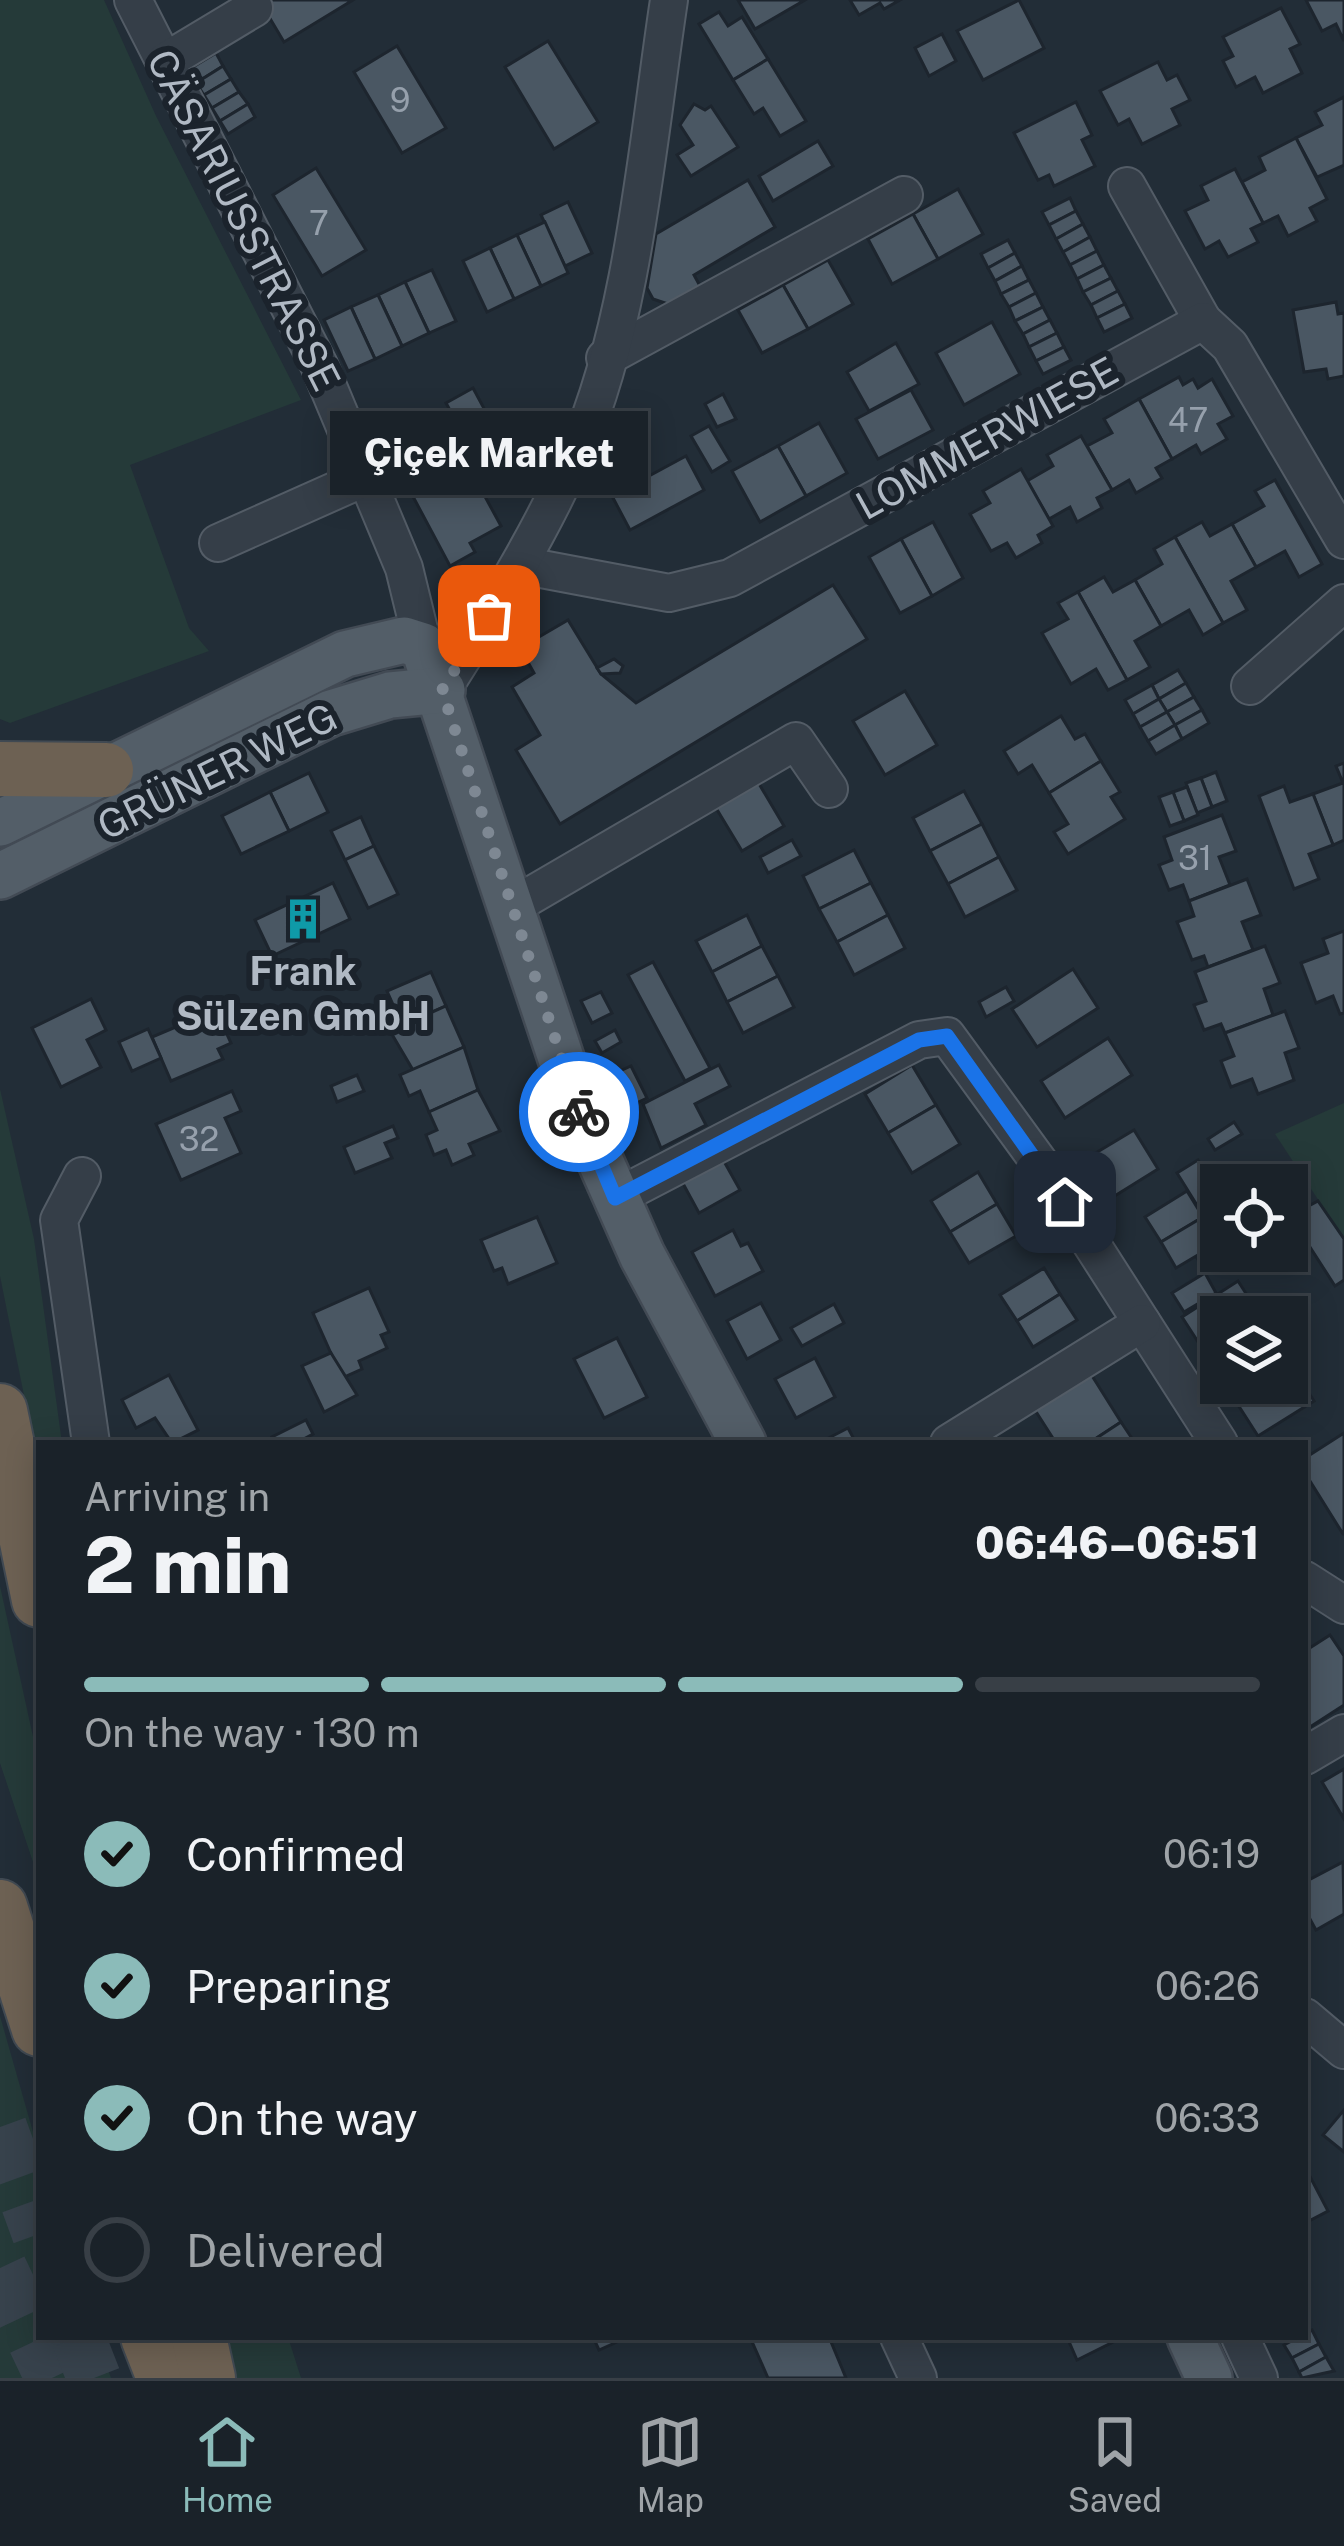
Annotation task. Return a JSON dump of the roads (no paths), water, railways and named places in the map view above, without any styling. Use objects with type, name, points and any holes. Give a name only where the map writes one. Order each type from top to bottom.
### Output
[{"type":"highway","points":[[0,769],[106,770]]},
{"type":"highway","points":[[0,1411],[36,1585]]},
{"type":"highway","points":[[0,1907],[36,2020]]},
{"type":"highway","points":[[149,2340],[164,2378]]},
{"type":"highway","points":[[200,2340],[208,2378]]},
{"type":"main road","name":"GRÜNER WEG","points":[[0,823],[345,654],[404,640],[423,646]]},
{"type":"main road","name":"CÄSARIUSSTRASSE","points":[[423,646],[442,690],[580,1115],[615,1198],[741,1440]]},
{"type":"main road","name":"GRÜNER WEG","points":[[0,876],[332,713],[390,695],[442,690]]},
{"type":"main road","points":[[1191,2340],[1209,2378]]},
{"type":"street","name":"CÄSARIUSSTRASSE","points":[[133,0],[312,349],[404,568],[423,646]]},
{"type":"street","points":[[442,690],[520,566],[578,448],[620,310],[669,0]]},
{"type":"street","points":[[166,62],[254,8]]},
{"type":"street","points":[[1127,186],[1203,321],[1230,346],[1344,540]]},
{"type":"street","points":[[605,358],[904,195]]},
{"type":"street","name":"LOMMERWIESE","points":[[520,566],[669,592],[730,578],[1203,321]]},
{"type":"street","points":[[218,543],[366,476]]},
{"type":"street","points":[[1250,686],[1344,603]]},
{"type":"street","points":[[513,906],[796,741],[829,789]]},
{"type":"street","points":[[615,1198],[919,1040],[947,1036],[1040,1162],[1217,1440]]},
{"type":"street","points":[[82,1176],[59,1220],[91,1440]]},
{"type":"street","points":[[955,1440],[1142,1323]]},
{"type":"street","points":[[1308,1582],[1344,1605]]},
{"type":"street","points":[[1308,1754],[1344,1733]]},
{"type":"street","points":[[1308,2020],[1344,2050]]},
{"type":"street","points":[[900,2340],[918,2378]]},
{"type":"street","points":[[1241,2340],[1259,2378]]},
{"type":"tunnel","points":[[0,2127],[36,2226]]},
{"type":"tunnel","points":[[0,2268],[52,2378]]},
{"type":"tunnel","points":[[79,2340],[94,2378]]},
{"type":"place","name":"Çiçek Market","points":[[489,616]]},
{"type":"place","name":"Frank Sülzen GmbH","points":[[303,919]]}]
